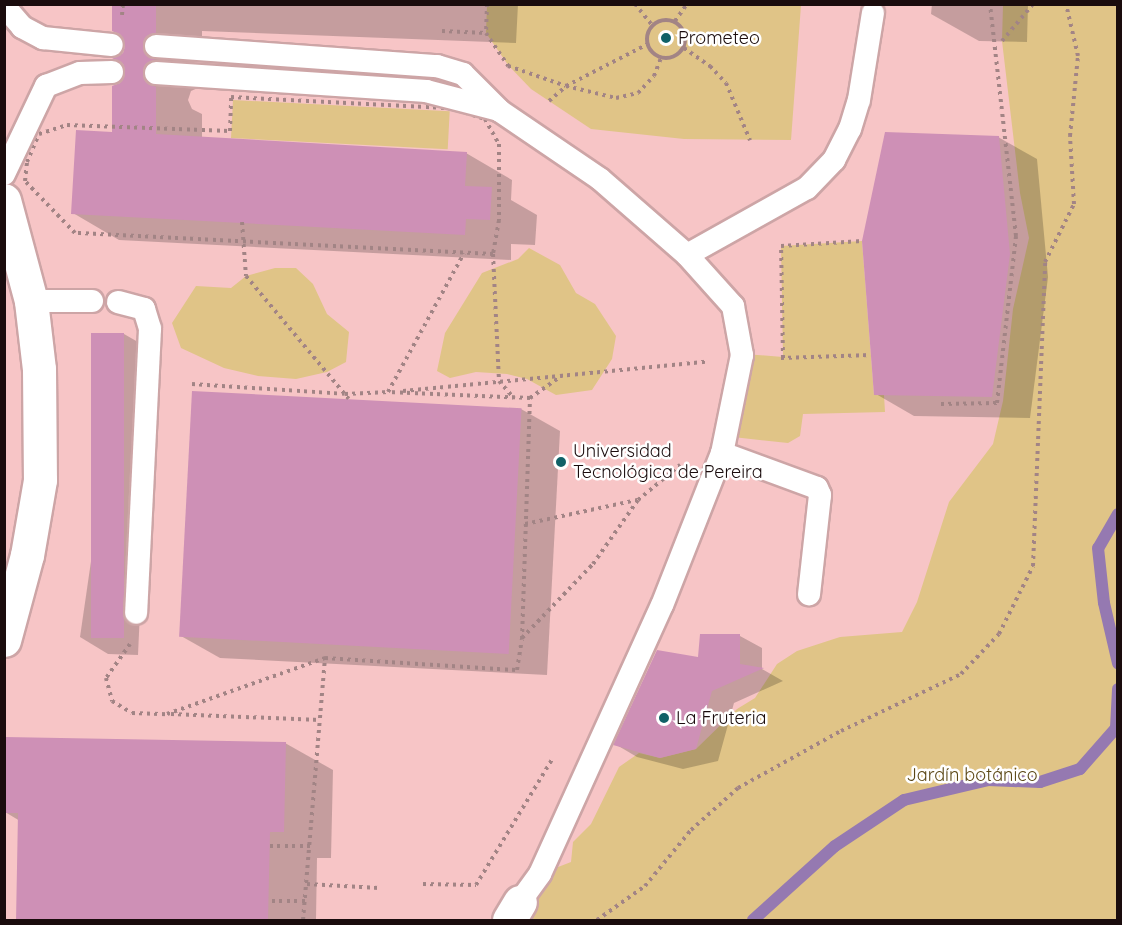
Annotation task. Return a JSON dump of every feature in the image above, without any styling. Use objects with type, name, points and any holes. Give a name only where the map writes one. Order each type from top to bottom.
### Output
[{"type":"street","points":[[4,200],[32,301],[39,369],[40,480],[27,555],[4,640]]},
{"type":"lane","points":[[4,6],[22,27],[43,38],[112,45]]},
{"type":"lane","points":[[687,255],[807,188],[834,160],[850,129],[859,100],[873,14]]},
{"type":"lane","points":[[156,46],[437,66],[463,74],[500,111],[600,179],[687,255],[733,306],[742,355],[722,453],[657,615],[540,874],[514,911]]},
{"type":"lane","points":[[4,174],[46,86],[80,73],[112,72]]},
{"type":"lane","points":[[156,73],[426,91],[500,111]]},
{"type":"lane","points":[[32,301],[92,301]]},
{"type":"lane","points":[[118,302],[144,309],[150,329],[136,613]]},
{"type":"lane","points":[[722,453],[817,488],[820,495],[809,594]]},
{"type":"path","points":[[487,4],[486,33],[508,66],[566,86],[616,98],[638,93],[654,76],[661,58]]},
{"type":"path","points":[[635,4],[652,25]]},
{"type":"path","points":[[675,21],[687,4]]},
{"type":"path","points":[[941,404],[997,403],[1016,236],[990,4]]},
{"type":"path","points":[[1002,41],[1033,4]]},
{"type":"path","points":[[597,921],[645,886],[691,831],[738,788],[841,731],[961,674],[999,634],[1033,566],[1045,262],[1074,204],[1070,136],[1078,57],[1066,4]]},
{"type":"path","points":[[648,44],[652,25],[660,20],[675,21]]},
{"type":"path","points":[[661,58],[674,57],[684,48],[686,37],[675,21]]},
{"type":"path","points":[[549,101],[566,86],[648,44]]},
{"type":"path","points":[[648,44],[661,58]]},
{"type":"path","points":[[684,48],[710,66],[726,83],[750,140]]},
{"type":"path","points":[[493,254],[75,233],[25,182],[27,162],[39,134],[67,124],[230,131],[231,98],[451,108],[485,119],[500,144],[499,220],[493,254],[500,381],[514,398]]},
{"type":"path","points":[[242,222],[241,243],[246,276],[349,399]]},
{"type":"path","points":[[783,358],[781,246],[862,241]]},
{"type":"path","points":[[388,392],[464,253]]},
{"type":"path","points":[[742,355],[783,358],[871,355]]},
{"type":"path","points":[[192,384],[345,394],[713,362]]},
{"type":"path","points":[[388,392],[530,398],[561,376]]},
{"type":"path","points":[[167,714],[325,658],[517,670],[522,639],[530,398]]},
{"type":"path","points":[[522,639],[593,564],[638,500],[687,458]]},
{"type":"path","points":[[525,524],[638,500]]},
{"type":"path","points":[[132,640],[106,678],[112,701],[132,713],[320,720]]},
{"type":"path","points":[[303,921],[325,658]]},
{"type":"path","points":[[270,846],[310,846]]},
{"type":"path","points":[[307,884],[379,888]]},
{"type":"path","points":[[272,901],[305,901]]},
{"type":"shaded area","name":"Universidad Tecnológica de Pereira","points":[[5,5],[1117,5],[1117,920],[5,920]]},
{"type":"green space","points":[[487,5],[801,5],[791,140],[684,139],[591,129],[531,89],[508,65],[486,33]]},
{"type":"green space","name":"Jardín botánico","points":[[1003,5],[1117,5],[1117,920],[509,920],[540,874],[571,862],[573,842],[591,824],[619,767],[639,753],[660,758],[696,749],[737,709],[755,698],[777,664],[797,651],[840,637],[902,632],[917,602],[949,502],[993,444],[1003,401],[1013,309],[1029,238],[1020,193],[1002,41]]},
{"type":"green space","points":[[233,100],[450,111],[448,149],[231,138]]},
{"type":"green space","points":[[862,241],[874,395],[884,395],[885,412],[803,414],[800,436],[788,443],[733,437],[745,354],[783,357],[781,246]]},
{"type":"green space","points":[[529,248],[560,265],[576,293],[595,304],[616,336],[612,359],[592,390],[556,395],[527,379],[507,374],[476,372],[450,378],[437,371],[445,333],[482,273],[518,259]]},
{"type":"green space","points":[[275,268],[296,268],[313,284],[327,314],[349,332],[346,362],[327,372],[296,379],[258,376],[224,368],[181,348],[172,323],[196,286],[231,288],[246,276]]},
{"type":"building","points":[[112,4],[156,4],[156,33],[145,38],[143,46],[148,57],[156,60],[145,65],[143,73],[148,84],[156,87],[156,134],[467,152],[465,186],[492,187],[490,220],[466,219],[465,235],[71,214],[76,130],[112,132],[112,86],[120,83],[125,72],[123,64],[112,58],[123,53],[125,46],[120,34],[112,31]]},
{"type":"building","points":[[885,132],[999,136],[1010,254],[992,397],[874,395],[862,241]]},
{"type":"building","points":[[91,333],[124,333],[124,638],[91,638]]},
{"type":"building","points":[[192,391],[522,408],[509,654],[179,637]]},
{"type":"building","name":"La Fruteria","points":[[700,634],[740,634],[740,664],[764,668],[712,691],[696,749],[660,758],[613,745],[657,650],[698,657]]},
{"type":"building","points":[[5,737],[286,742],[284,832],[270,832],[268,921],[16,921],[18,813],[4,813]]},
{"type":"waterway","points":[[1118,514],[1098,548],[1104,603],[1118,663]]},
{"type":"waterway","points":[[753,920],[835,846],[904,800],[988,780],[1040,782],[1080,769],[1116,728],[1118,689]]},
{"type":"place","name":"Prometeo","points":[[666,38]]},
{"type":"place","name":"Universidad Tecnológica de Pereira","points":[[561,462]]},
{"type":"place","name":"La Fruteria","points":[[664,718]]}]
